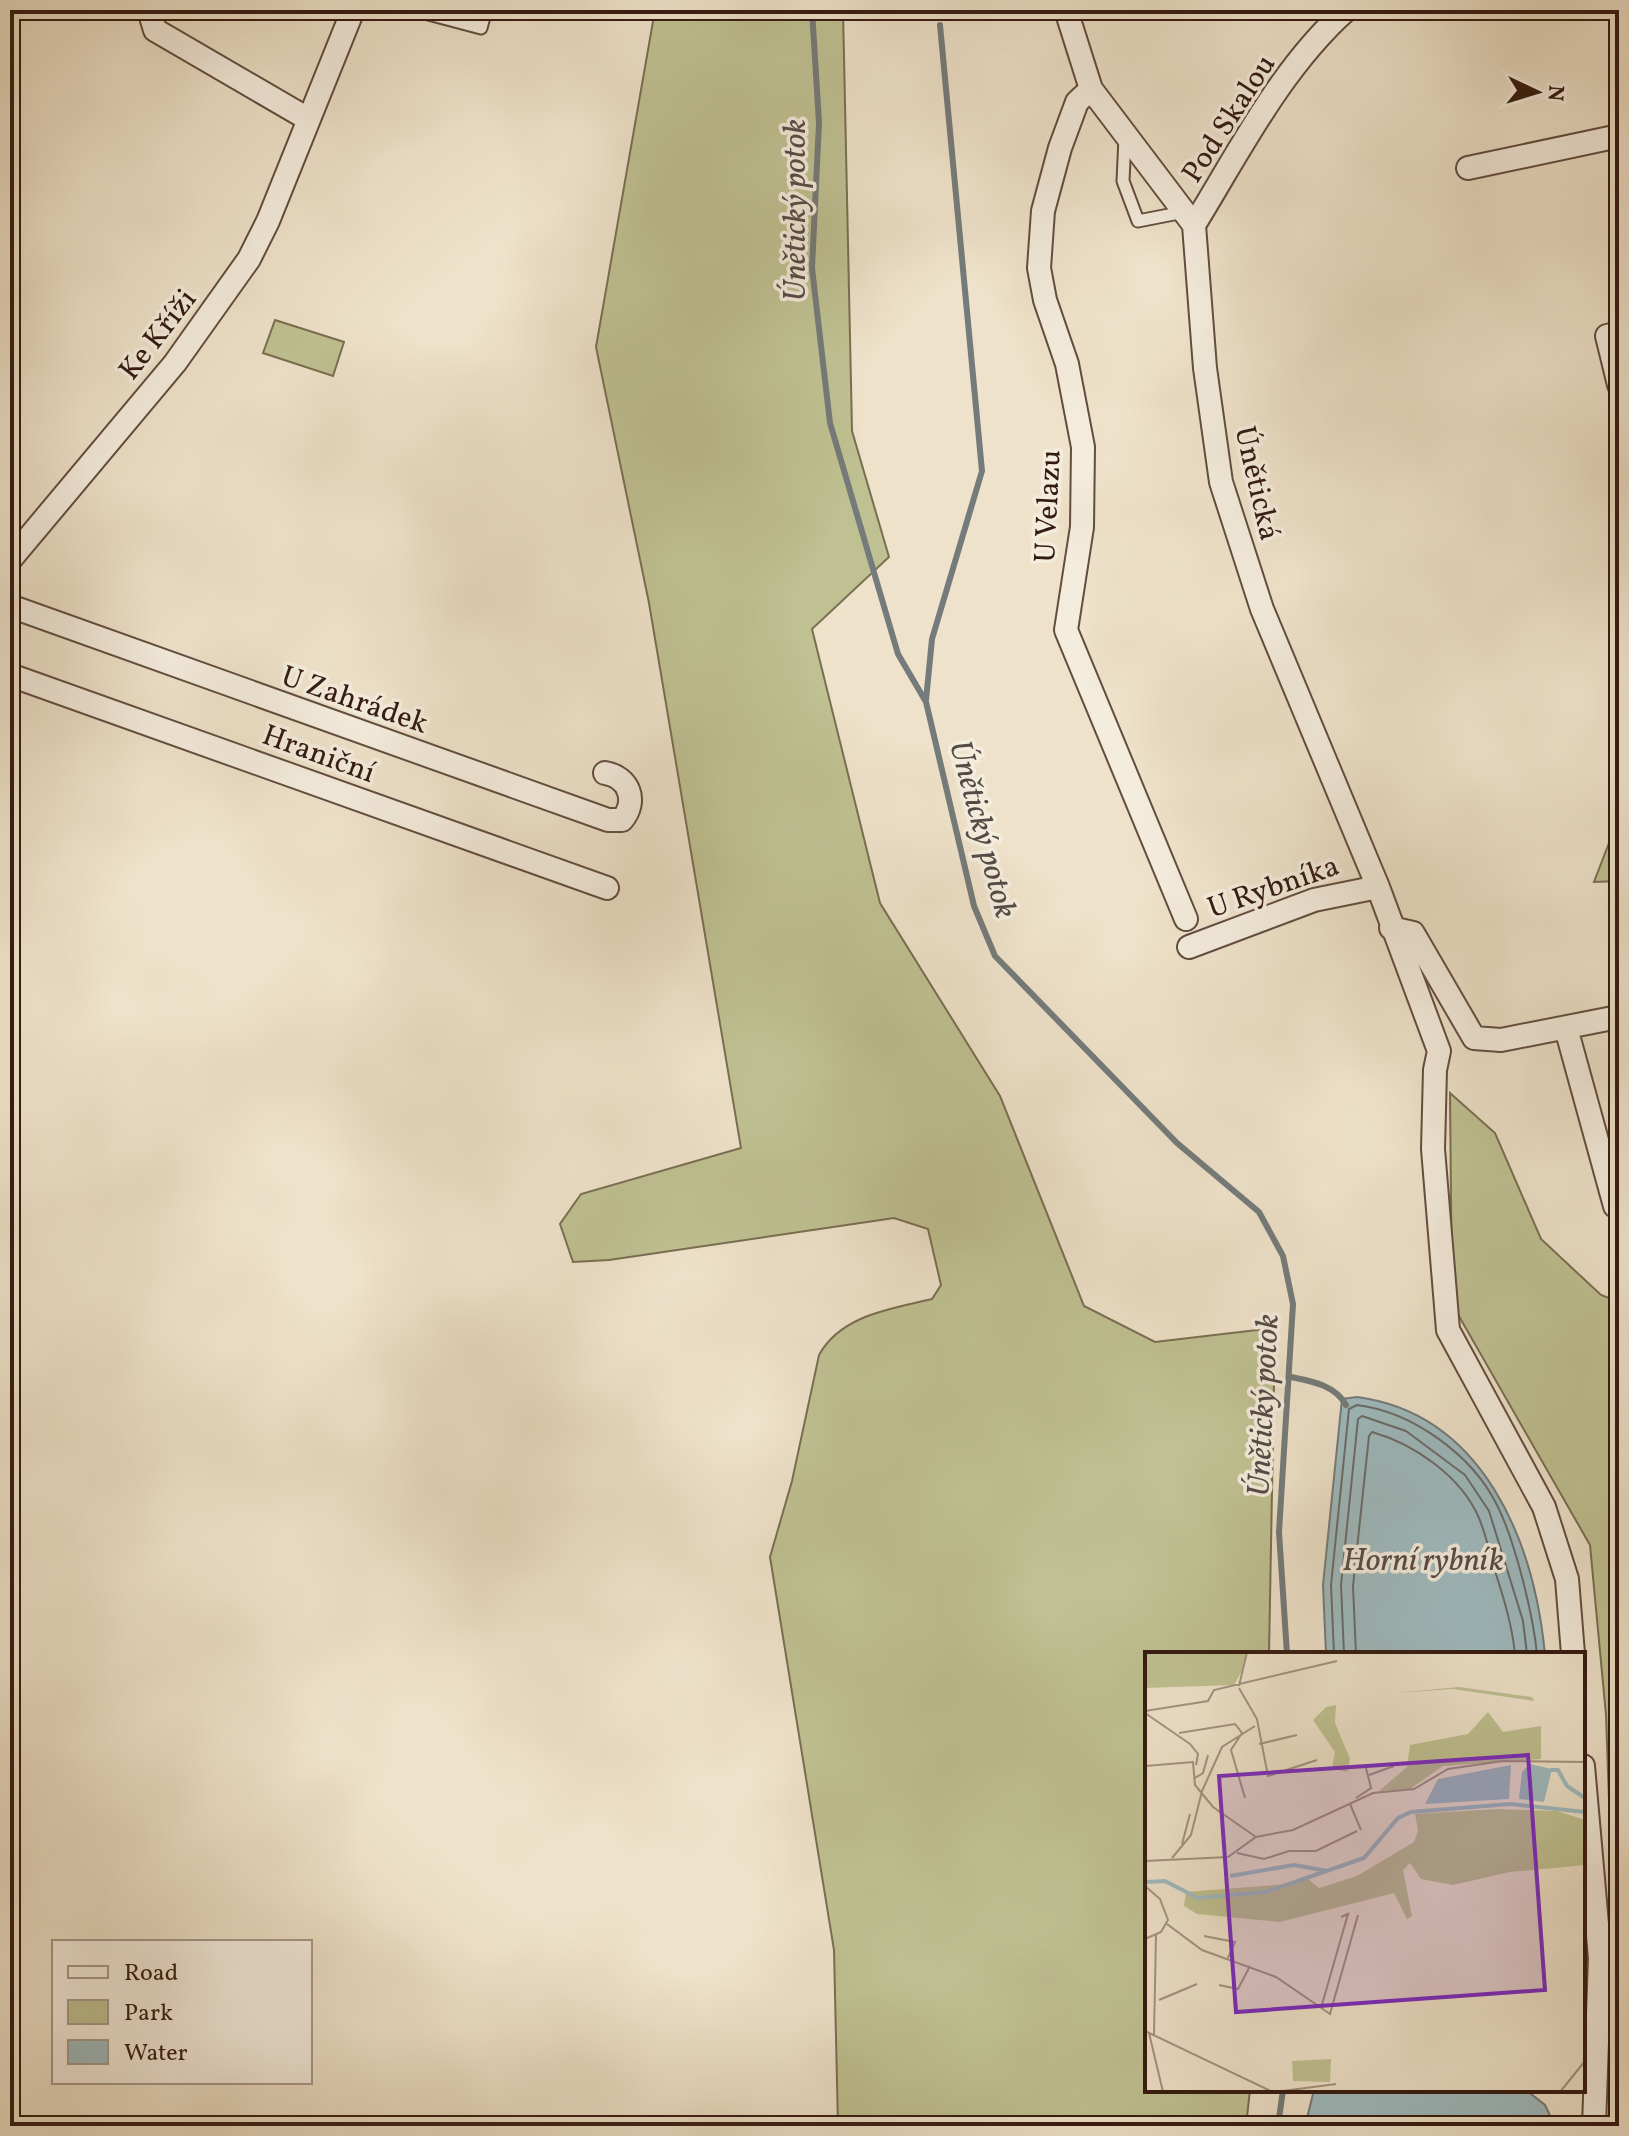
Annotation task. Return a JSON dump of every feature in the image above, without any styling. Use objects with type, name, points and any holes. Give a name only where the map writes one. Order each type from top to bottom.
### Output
[{"type":"street","points":[[149,10],[155,30],[308,119]]},
{"type":"street","name":"Ke Kříži","points":[[10,560],[175,363],[225,296],[268,221],[353,10]]},
{"type":"street","points":[[1066,10],[1091,89],[1189,219]]},
{"type":"street","name":"Pod Skalou","points":[[1189,219],[1279,89],[1330,24],[1346,10]]},
{"type":"street","name":"U Velazu","points":[[1091,89],[1077,102],[1060,148],[1043,211],[1039,268],[1045,300],[1067,364],[1083,447],[1082,527],[1066,630],[1186,919]]},
{"type":"street","points":[[1468,168],[1619,136]]},
{"type":"street","name":"Únětická","points":[[1189,219],[1221,482],[1262,609],[1378,887],[1439,1051],[1435,1070],[1433,1149],[1448,1330],[1544,1507],[1567,1579],[1573,1652]]},
{"type":"street","points":[[1619,333],[1607,336],[1619,385]]},
{"type":"street","name":"U Zahrádek","points":[[10,606],[608,820],[622,820],[629,812],[631,797],[626,783],[617,775],[605,773]]},
{"type":"street","name":"Hraniční","points":[[10,675],[607,888]]},
{"type":"street","name":"U Rybníka","points":[[1189,947],[1314,900],[1378,887]]},
{"type":"street","points":[[1391,928],[1413,933],[1474,1038],[1501,1040],[1618,1017]]},
{"type":"street","points":[[1566,1028],[1615,1206]]},
{"type":"street","points":[[1585,1789],[1600,1958],[1594,2126]]},
{"type":"lane","points":[[413,10],[481,28],[486,10]]},
{"type":"lane","points":[[1125,133],[1123,181],[1138,221],[1189,219]]},
{"type":"green space","points":[[655,10],[843,10],[852,431],[889,557],[812,629],[880,903],[1000,1096],[1084,1306],[1155,1342],[1275,1328],[1269,1652],[1145,1652],[1145,2092],[1250,2092],[1246,2126],[838,2126],[834,1950],[770,1557],[792,1481],[819,1355],[828,1342],[854,1322],[932,1299],[941,1285],[928,1229],[894,1218],[609,1260],[573,1262],[560,1224],[581,1194],[741,1148],[649,603],[596,347]]},
{"type":"green space","points":[[275,320],[344,342],[333,376],[263,353]]},
{"type":"green space","points":[[1619,817],[1619,881],[1594,882]]},
{"type":"green space","points":[[1450,1093],[1495,1133],[1541,1239],[1601,1295],[1619,1302],[1619,2126],[1608,2126],[1618,2055],[1606,1715],[1590,1545],[1452,1304]]},
{"type":"water","name":"Horní rybník","points":[[1357,1397],[1401,1408],[1438,1429],[1469,1456],[1494,1490],[1514,1528],[1529,1569],[1545,1652],[1326,1652],[1323,1585],[1342,1399]]},
{"type":"water","points":[[1314,2092],[1529,2092],[1545,2105],[1555,2126],[1305,2126]]},
{"type":"waterway","name":"Únětický potok","points":[[812,10],[819,123],[812,268],[830,423],[898,654],[926,702],[974,906],[995,956],[1177,1143],[1259,1212],[1283,1256],[1293,1304],[1279,1532],[1287,1652]]},
{"type":"waterway","points":[[926,700],[932,639],[982,471],[940,25]]},
{"type":"waterway","points":[[1291,1377],[1329,1388],[1346,1405]]},
{"type":"waterway","name":"Únětický potok","points":[[1278,2126],[1283,2092]]}]
